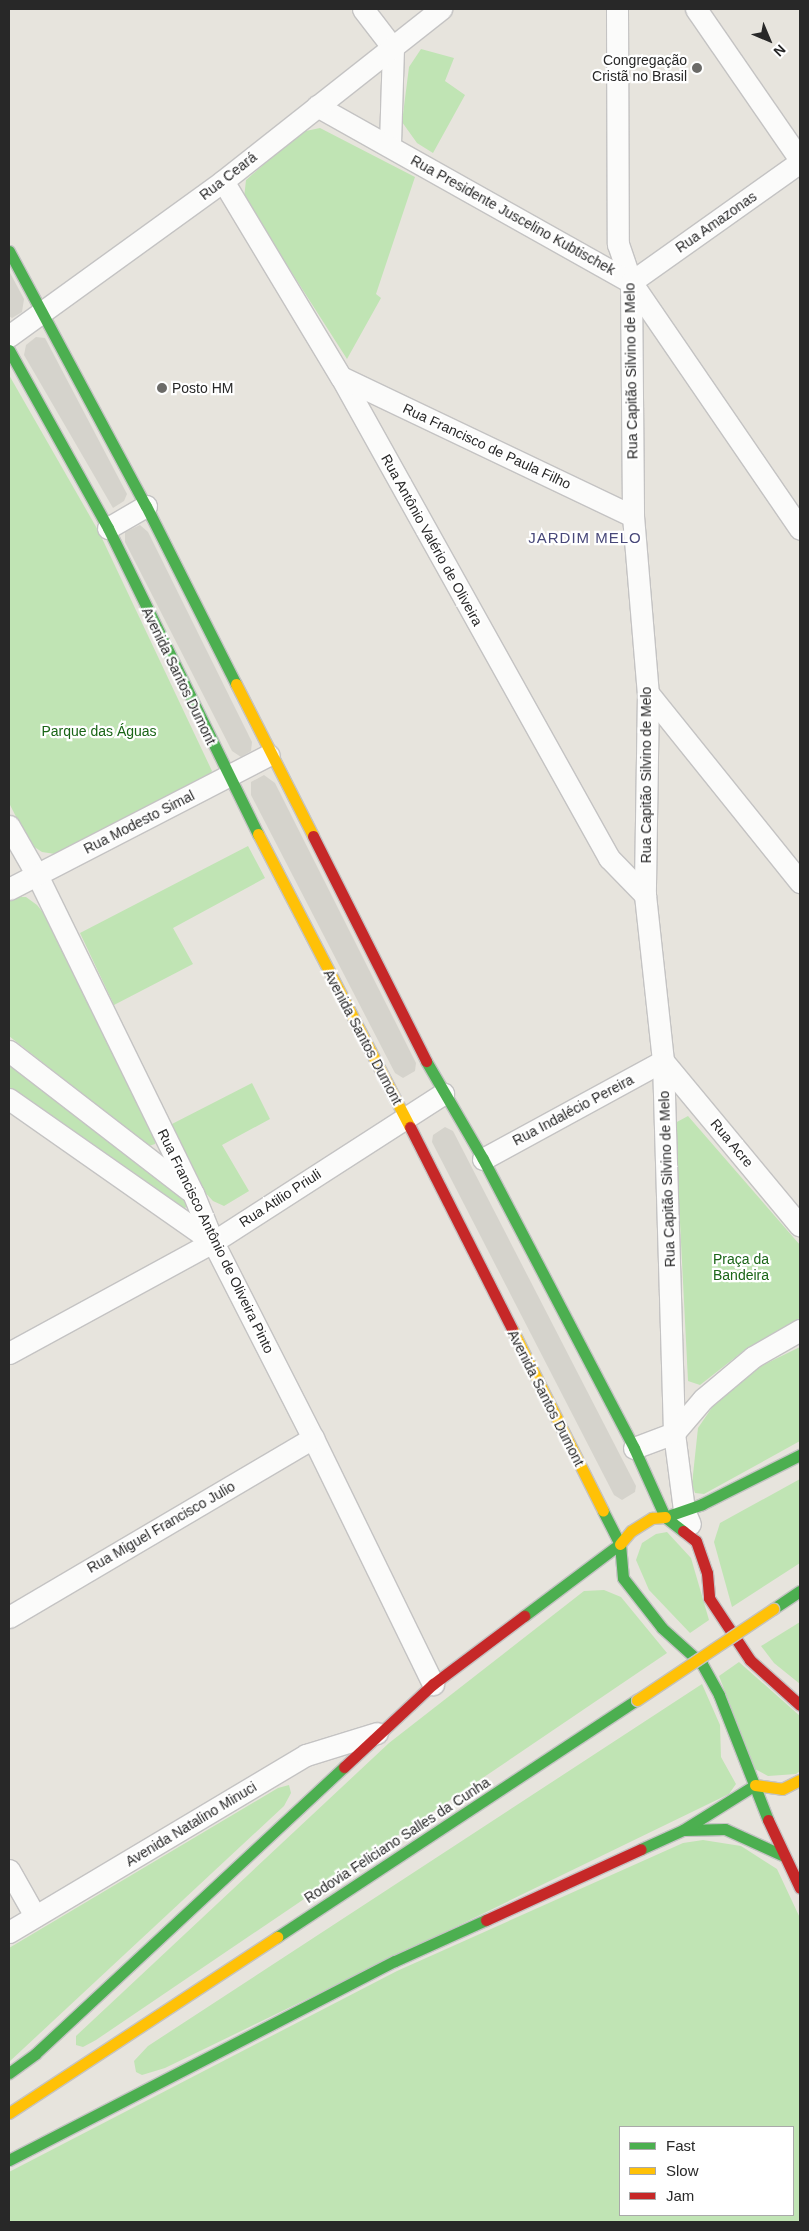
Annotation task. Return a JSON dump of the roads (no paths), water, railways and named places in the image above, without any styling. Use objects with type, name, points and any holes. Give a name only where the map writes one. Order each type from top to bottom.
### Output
[{"type":"main road","points":[[9,251],[146,506],[269,755],[443,1094],[483,1159],[634,1448],[675,1513]]},
{"type":"main road","name":"Avenida Santos Dumont","points":[[9,350],[108,528],[228,777],[405,1116],[620,1544]]},
{"type":"main road","points":[[9,2073],[35,2054],[433,1684],[620,1544],[630,1531],[652,1518],[675,1513],[800,1455]]},
{"type":"main road","points":[[696,1540],[707,1573],[709,1598],[730,1632],[750,1660],[800,1705]]},
{"type":"main road","points":[[620,1544],[623,1578],[662,1628],[702,1664],[719,1695],[784,1856],[800,1888]]},
{"type":"main road","name":"Rodovia Feliciano Salles da Cunha","points":[[9,2113],[800,1591]]},
{"type":"main road","points":[[9,2160],[395,1961],[683,1830],[755,1785],[782,1789],[800,1780]]},
{"type":"main road","points":[[683,1830],[706,1827],[725,1829],[784,1856]]},
{"type":"street","points":[[363,9],[393,48],[390,146]]},
{"type":"street","name":"Rua Ceará","points":[[9,336],[42,314],[223,181],[441,9]]},
{"type":"street","name":"Rua Capitão Silvino de Melo","points":[[617,9],[618,244],[631,282],[633,516],[648,693],[645,895],[663,1061],[675,1513],[696,1540]]},
{"type":"street","points":[[696,9],[800,161]]},
{"type":"street","name":"Rua Presidente Juscelino Kubtischek","points":[[317,106],[631,282],[800,529]]},
{"type":"street","name":"Rua Amazonas","points":[[631,282],[800,161]]},
{"type":"street","name":"Rua Antônio Valério de Oliveira","points":[[223,181],[342,377],[609,858],[645,895]]},
{"type":"street","name":"Rua Francisco de Paula Filho","points":[[342,377],[633,516]]},
{"type":"street","points":[[108,528],[146,506]]},
{"type":"street","points":[[648,693],[800,882]]},
{"type":"street","name":"Rua Modesto Simal","points":[[9,889],[269,755]]},
{"type":"street","name":"Rua Francisco Antônio de Oliveira Pinto","points":[[9,826],[37,875],[193,1193],[213,1242],[313,1438],[433,1684]]},
{"type":"street","points":[[9,1051],[193,1193]]},
{"type":"street","name":"Rua Indalécio Pereira","points":[[483,1159],[663,1061]]},
{"type":"street","name":"Rua Acre","points":[[663,1061],[800,1226]]},
{"type":"street","name":"Rua Atilio Priuli","points":[[9,1353],[213,1242],[405,1116],[443,1094]]},
{"type":"street","points":[[9,1099],[213,1242]]},
{"type":"street","points":[[634,1448],[674,1433],[703,1399],[753,1357],[800,1330]]},
{"type":"street","name":"Rua Miguel Francisco Julio","points":[[9,1617],[313,1438]]},
{"type":"street","name":"Avenida Natalino Minuci","points":[[9,1932],[306,1755],[380,1733]]},
{"type":"street","points":[[9,1870],[34,1916]]},
{"type":"place","name":"Congregação Cristã no Brasil","points":[[697,68]]},
{"type":"place","name":"Posto HM","points":[[162,388]]},
{"type":"district","name":"JARDIM MELO","points":[[585,538]]},
{"type":"park label","name":"Parque das Águas","points":[[99,731]]},
{"type":"park label","name":"Praça da Bandeira","points":[[741,1268]]}]
